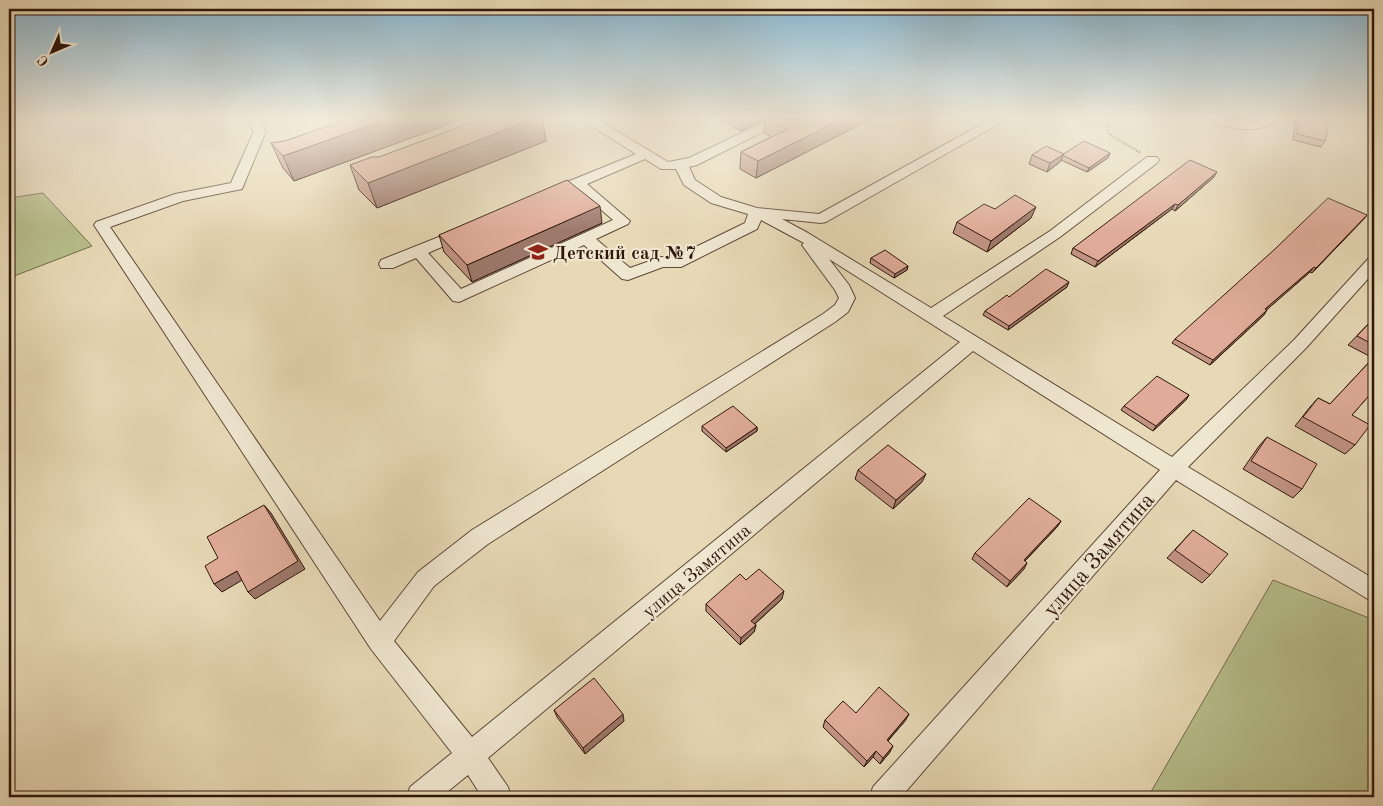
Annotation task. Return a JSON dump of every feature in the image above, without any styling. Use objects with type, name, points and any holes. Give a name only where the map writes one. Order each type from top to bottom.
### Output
[{"type":"street","points":[[250,156],[237,186],[180,197],[101,225],[379,641],[471,756],[498,797]]},
{"type":"street","points":[[551,194],[640,156]]},
{"type":"street","points":[[647,156],[666,166],[692,162],[705,156]]},
{"type":"street","points":[[756,212],[821,219],[935,156]]},
{"type":"street","points":[[931,316],[1055,234],[1152,160]]},
{"type":"street","points":[[682,163],[689,182],[716,200],[756,212],[803,236],[1174,468],[1374,590]]},
{"type":"street","points":[[585,238],[628,275],[661,262],[675,263],[752,226],[756,212]]},
{"type":"street","points":[[387,264],[480,225]]},
{"type":"street","points":[[379,641],[426,579],[480,537],[829,318],[842,308],[847,298],[843,289],[803,236]]},
{"type":"street","name":"улица Замятина","points":[[883,797],[1174,468],[1300,344],[1374,263]]},
{"type":"street","name":"улица Замятина","points":[[420,797],[972,342]]},
{"type":"lane","points":[[418,251],[459,297],[623,221],[578,183]]},
{"type":"path","points":[[1145,156],[1152,160]]},
{"type":"green space","points":[[43,193],[92,246],[9,278],[9,198]]},
{"type":"green space","points":[[1273,580],[1374,620],[1374,797],[1148,797]]},
{"type":"building","points":[[439,156],[368,183],[350,165],[372,157]]},
{"type":"building","points":[[748,156],[769,156],[758,161]]},
{"type":"building","points":[[1033,156],[1061,156],[1050,163]]},
{"type":"building","points":[[1063,156],[1106,156],[1089,168]]},
{"type":"building","points":[[1190,160],[1217,172],[1178,205],[1175,204],[1098,261],[1073,248]]},
{"type":"building","points":[[567,180],[600,206],[467,265],[439,235]]},
{"type":"building","points":[[1015,195],[1036,207],[991,241],[957,222],[984,204],[995,209]]},
{"type":"building","points":[[1328,198],[1367,215],[1316,268],[1314,267],[1265,309],[1267,310],[1213,360],[1175,339],[1275,249]]},
{"type":"building","points":[[885,250],[908,266],[895,274],[871,258]]},
{"type":"building","points":[[1046,269],[1069,282],[1009,326],[985,311],[1007,295],[1009,297]]},
{"type":"building","points":[[1374,318],[1374,345],[1357,336]]},
{"type":"building","points":[[1374,357],[1374,390],[1352,415],[1370,425],[1355,445],[1303,417],[1318,398],[1330,404]]},
{"type":"building","points":[[1157,376],[1189,395],[1156,426],[1124,406]]},
{"type":"building","points":[[733,406],[757,427],[726,448],[702,426]]},
{"type":"building","points":[[1267,437],[1317,464],[1302,489],[1251,461]]},
{"type":"building","points":[[888,445],[926,474],[896,500],[858,470]]},
{"type":"building","points":[[1029,498],[1061,521],[1024,560],[1027,563],[1010,581],[975,553]]},
{"type":"building","points":[[264,505],[298,561],[248,592],[237,571],[214,584],[205,566],[218,558],[207,537]]},
{"type":"building","points":[[1193,530],[1228,554],[1210,575],[1175,550]]},
{"type":"building","points":[[759,569],[784,591],[751,621],[756,625],[741,638],[706,604],[740,574],[746,580]]},
{"type":"building","points":[[594,678],[623,714],[583,748],[554,710]]},
{"type":"building","points":[[879,687],[909,714],[887,740],[893,746],[883,758],[876,751],[867,761],[825,720],[843,701],[856,713]]},
{"type":"place","name":"Детский сад №7","points":[[538,252]]}]
